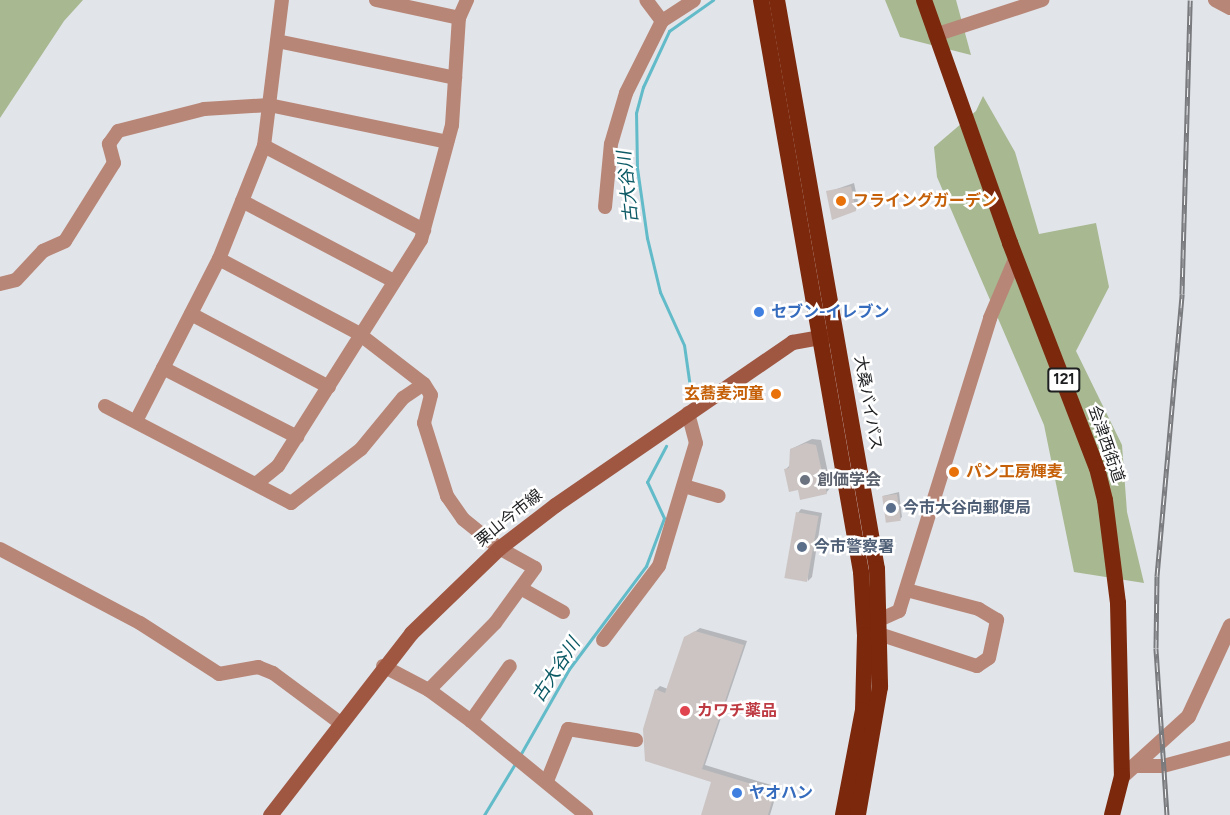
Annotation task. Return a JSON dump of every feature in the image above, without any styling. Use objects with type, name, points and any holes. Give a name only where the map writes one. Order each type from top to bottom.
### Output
[{"type":"highway","points":[[761,0],[861,572],[865,635],[863,710],[843,815]]},
{"type":"highway","name":"大桑バイパス","points":[[777,0],[878,569],[881,627],[878,713],[858,815]]},
{"type":"highway","name":"会津西街道","points":[[924,0],[1016,257],[1084,431],[1105,500],[1118,603],[1128,771],[1112,815]]},
{"type":"highway","points":[[861,572],[878,569]]},
{"type":"main road","name":"栗山今市線","points":[[270,815],[339,722],[411,633],[499,548],[792,342],[838,334]]},
{"type":"street","points":[[135,421],[219,259],[264,146],[282,0]]},
{"type":"street","points":[[376,0],[459,18]]},
{"type":"street","points":[[257,483],[278,466],[394,282],[424,230],[447,142],[459,18],[467,0]]},
{"type":"street","points":[[646,0],[662,21]]},
{"type":"street","points":[[605,207],[611,144],[626,93],[662,21],[694,0]]},
{"type":"street","points":[[935,35],[1042,0]]},
{"type":"street","points":[[1215,0],[1229,5]]},
{"type":"street","points":[[277,41],[455,78]]},
{"type":"street","points":[[0,284],[16,280],[43,251],[65,241],[114,163],[109,144],[118,131],[204,109],[269,105],[447,142]]},
{"type":"street","points":[[264,146],[424,230]]},
{"type":"street","points":[[242,201],[394,282]]},
{"type":"street","points":[[906,590],[979,609],[997,620],[988,658],[977,666],[881,627],[899,612],[990,318],[1016,257]]},
{"type":"street","points":[[219,259],[361,335],[424,384],[431,395],[424,423],[447,495],[463,519],[499,548],[535,568],[522,589],[516,591],[495,623],[429,690]]},
{"type":"street","points":[[191,314],[329,387]]},
{"type":"street","points":[[163,368],[297,437]]},
{"type":"street","points":[[105,406],[257,483],[291,503],[361,449],[403,398],[424,384]]},
{"type":"street","points":[[603,640],[659,566],[696,443],[688,413]]},
{"type":"street","points":[[684,486],[718,496]]},
{"type":"street","points":[[0,549],[140,623],[219,674],[258,667],[273,673],[339,722]]},
{"type":"street","points":[[522,589],[563,612]]},
{"type":"street","points":[[1128,771],[1188,716],[1230,625]]},
{"type":"street","points":[[383,666],[429,690],[471,720],[586,815]]},
{"type":"street","points":[[471,720],[510,666]]},
{"type":"street","points":[[547,781],[568,729],[636,740]]},
{"type":"street","points":[[1128,771],[1163,766],[1230,748]]},
{"type":"green space","points":[[0,0],[83,0],[64,21],[0,118]]},
{"type":"green space","points":[[885,0],[956,0],[971,55],[900,37]]},
{"type":"green space","points":[[983,96],[1015,152],[1039,234],[1096,223],[1109,287],[1076,351],[1122,445],[1127,512],[1144,583],[1074,572],[1044,425],[937,177],[934,147],[976,111]]},
{"type":"building","name":"フライングガーデン","points":[[851,186],[856,211],[832,220],[826,191]]},
{"type":"building","name":"創価学会","points":[[806,443],[816,445],[827,494],[800,500],[798,490],[789,492],[784,469],[789,468],[790,449]]},
{"type":"building","name":"今市大谷向郵便局","points":[[897,494],[901,521],[886,523],[882,496]]},
{"type":"building","name":"今市警察署","points":[[796,512],[819,516],[807,582],[784,578]]},
{"type":"building","name":"カワチ薬品","points":[[695,631],[744,645],[702,769],[768,789],[766,796],[773,798],[768,815],[701,815],[711,782],[645,761],[643,729],[655,689],[665,693],[684,637]]},
{"type":"waterway","name":"古大谷川","points":[[691,394],[684,345],[660,292],[647,238],[637,168],[636,113],[643,87],[669,31],[713,0]]},
{"type":"waterway","name":"古大谷川","points":[[519,757],[569,669],[646,566],[664,518],[647,482],[666,446]]},
{"type":"waterway","name":"古大谷川","points":[[484,815],[516,762]]},
{"type":"railway","points":[[1167,815],[1156,648],[1157,576],[1182,294],[1190,0]]},
{"type":"place","name":"フライングガーデン","points":[[841,201]]},
{"type":"place","name":"セブン-イレブン","points":[[759,312]]},
{"type":"place","name":"玄蕎麦河童","points":[[776,394]]},
{"type":"place","name":"パン工房輝麦","points":[[954,472]]},
{"type":"place","name":"創価学会","points":[[805,480]]},
{"type":"place","name":"今市大谷向郵便局","points":[[891,508]]},
{"type":"place","name":"今市警察署","points":[[802,547]]},
{"type":"place","name":"カワチ薬品","points":[[685,711]]},
{"type":"place","name":"ヤオハン","points":[[737,793]]}]
